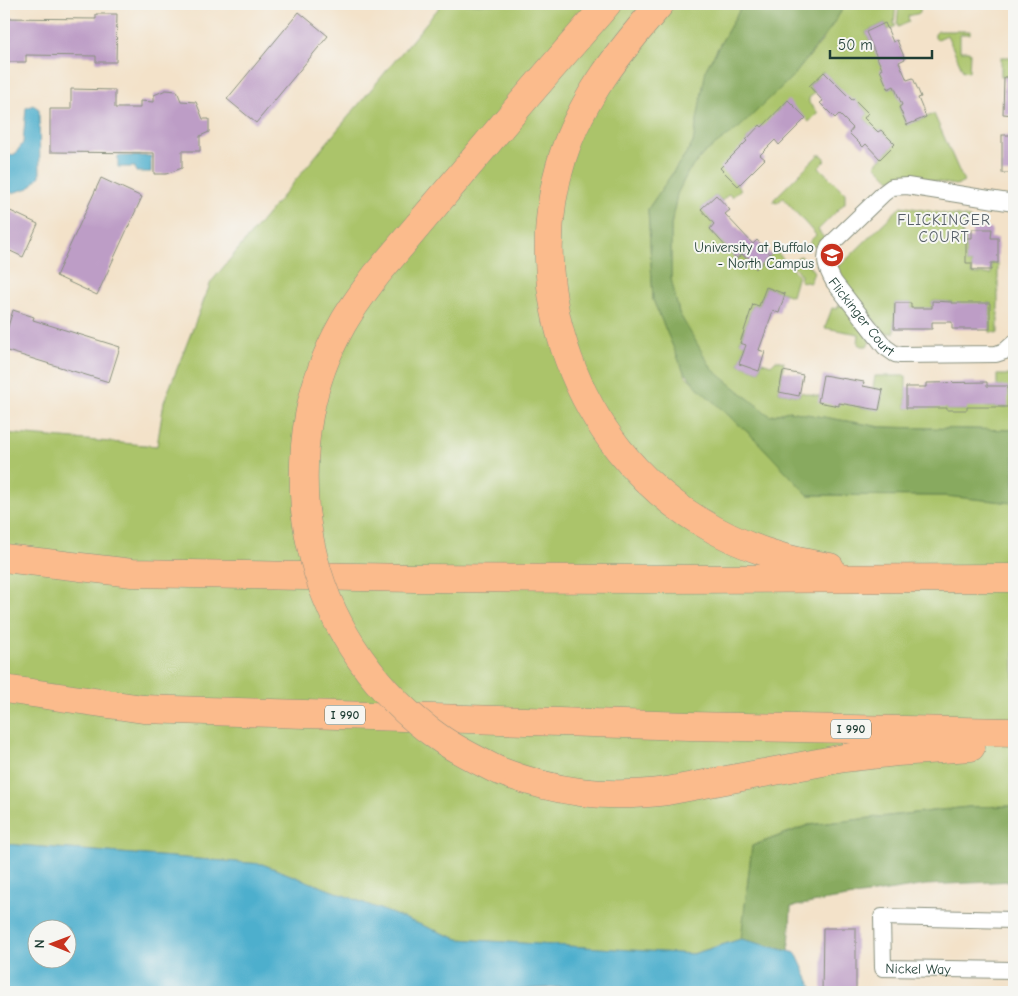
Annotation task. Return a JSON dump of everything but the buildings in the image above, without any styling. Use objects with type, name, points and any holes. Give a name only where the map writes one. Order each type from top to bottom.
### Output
[{"type":"highway","points":[[607,4],[360,296],[342,324],[322,366],[306,429],[303,460],[304,510],[310,543],[321,582],[335,616],[359,656],[392,698],[438,738],[497,770],[526,781],[566,791],[596,794],[639,794],[683,788],[844,758],[1014,742]]},
{"type":"highway","points":[[660,4],[617,56],[592,92],[569,139],[556,182],[550,224],[549,266],[553,302],[572,370],[595,417],[615,445],[663,496],[686,512],[734,540],[776,556],[888,579]]},
{"type":"highway","points":[[4,558],[132,574],[632,579],[1014,578]]},
{"type":"highway","name":"I 990","points":[[4,689],[143,709],[689,726],[1014,732]]},
{"type":"street","name":"Flickinger Court","points":[[1014,203],[907,186],[892,188],[884,193],[829,246],[826,253],[826,262],[834,282],[885,347],[895,354],[1000,354],[1014,343]]},
{"type":"street","name":"Nickel Way","points":[[1014,920],[882,917],[883,968],[1014,970]]},
{"type":"green space","points":[[442,4],[743,4],[707,67],[693,143],[648,209],[653,300],[686,376],[761,444],[808,495],[947,496],[1014,503],[1014,806],[968,807],[808,825],[752,846],[741,939],[692,954],[458,939],[262,864],[4,844],[4,433],[157,446],[164,402],[211,282]]},
{"type":"green space","points":[[743,4],[846,4],[829,30],[795,74],[740,127],[703,154],[688,172],[677,194],[671,225],[671,278],[679,313],[712,369],[770,416],[789,411],[881,427],[1014,430],[1014,503],[945,496],[808,495],[754,438],[699,389],[683,370],[653,300],[648,209],[693,143],[706,69]]},
{"type":"green space","points":[[846,4],[896,4],[894,24],[896,26],[888,30],[885,23],[866,32],[874,50],[878,49],[888,89],[894,86],[902,105],[899,107],[907,125],[934,114],[964,182],[955,185],[905,177],[890,180],[875,165],[895,144],[881,130],[878,132],[864,118],[868,113],[854,99],[850,103],[838,86],[823,72],[809,86],[815,93],[809,98],[809,103],[818,113],[809,122],[788,101],[776,112],[779,115],[765,130],[760,126],[746,140],[750,144],[721,168],[741,189],[732,197],[729,194],[722,201],[716,195],[701,209],[714,224],[710,229],[737,259],[742,254],[756,269],[776,251],[798,275],[792,296],[766,287],[759,306],[753,304],[740,342],[746,345],[739,364],[759,371],[762,362],[771,365],[776,360],[784,362],[779,392],[799,396],[800,392],[819,396],[839,405],[840,399],[860,407],[879,410],[883,390],[873,388],[875,376],[906,376],[906,408],[947,404],[947,410],[966,410],[967,404],[1007,407],[1008,387],[997,386],[997,375],[1014,375],[1014,430],[881,427],[789,411],[770,416],[712,371],[679,313],[671,280],[671,226],[677,194],[688,172],[703,154],[740,126],[795,74],[822,41]]},
{"type":"green space","points":[[899,4],[920,4],[920,13],[908,16],[909,22],[898,27],[897,24]]},
{"type":"green space","points":[[938,31],[970,31],[970,34],[960,34],[960,51],[969,51],[970,53],[969,72],[963,71],[947,35],[938,39],[935,38],[935,34]]},
{"type":"green space","points":[[1001,57],[1014,57],[1014,77],[1001,77]]},
{"type":"green space","points":[[818,155],[822,155],[825,158],[825,161],[819,167],[845,193],[845,203],[818,230],[825,239],[816,247],[810,241],[816,235],[783,198],[777,203],[774,202],[774,199]]},
{"type":"green space","points":[[901,206],[970,218],[962,233],[966,238],[966,263],[972,263],[972,274],[991,274],[991,263],[998,263],[998,333],[990,332],[990,303],[952,308],[952,302],[932,301],[932,308],[911,308],[911,303],[895,303],[894,333],[884,333],[836,267],[841,265]]},
{"type":"green space","points":[[801,256],[814,272],[810,283],[800,281],[801,275],[791,263]]},
{"type":"green space","points":[[839,305],[845,307],[870,341],[867,346],[858,344],[859,334],[825,328],[832,308],[837,309]]},
{"type":"green space","points":[[1014,806],[1014,881],[926,885],[791,907],[789,951],[741,939],[752,846],[809,825],[968,807]]},
{"type":"water","points":[[33,105],[39,109],[40,176],[29,188],[12,193],[4,189],[4,157],[15,154],[23,143],[26,108]]},
{"type":"water","points":[[118,156],[151,156],[151,172],[136,172],[135,167],[118,167]]},
{"type":"water","points":[[4,844],[262,864],[458,939],[693,954],[741,939],[796,953],[814,992],[615,992],[568,987],[475,992],[4,992]]},
{"type":"place","name":"University at Buffalo - North Campus","points":[[832,255]]},
{"type":"district","name":"FLICKINGER COURT","points":[[944,228]]}]
